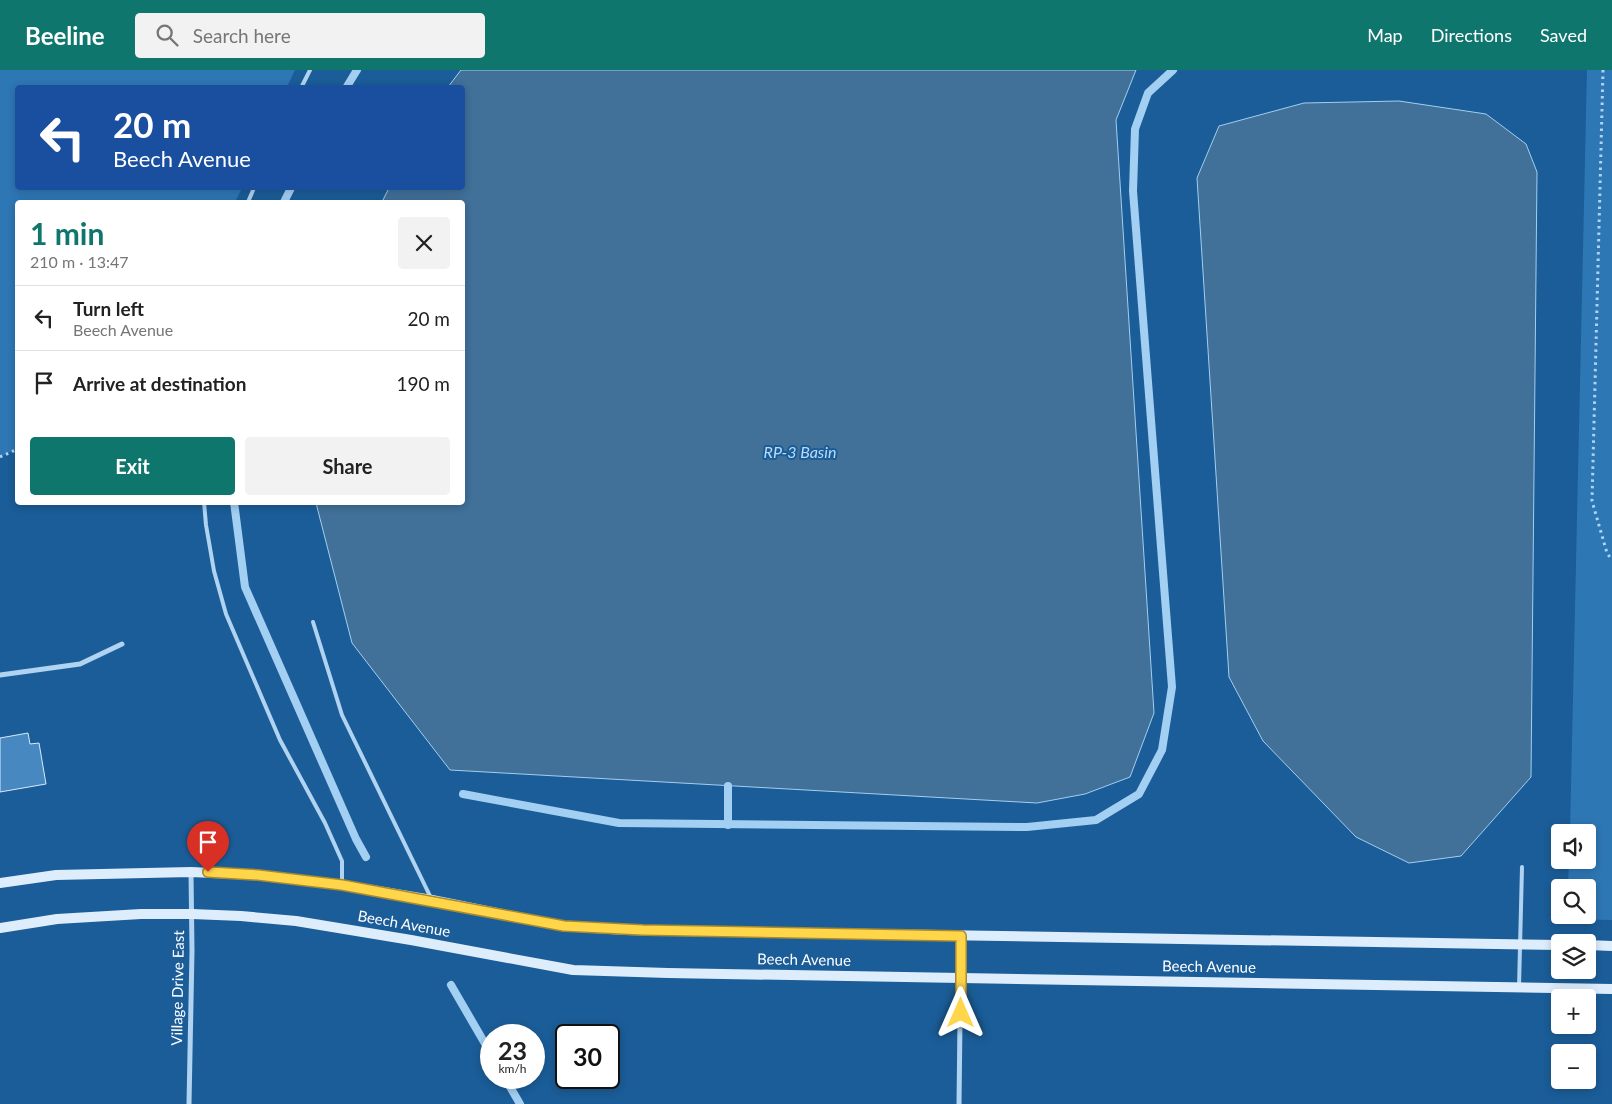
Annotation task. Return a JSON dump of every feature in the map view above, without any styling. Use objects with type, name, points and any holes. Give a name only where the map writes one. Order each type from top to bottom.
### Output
[{"type":"street","points":[[0,675],[80,664],[122,644]]},
{"type":"street","name":"Beech Avenue","points":[[0,883],[56,875],[191,872],[258,875],[342,885],[432,900],[564,926],[617,930],[1551,945]]},
{"type":"street","name":"Village Drive East","points":[[189,1104],[191,872]]},
{"type":"street","name":"Beech Avenue","points":[[0,928],[57,919],[141,914],[192,914],[296,921],[573,970],[1612,988]]},
{"type":"street","points":[[959,1104],[961,936]]},
{"type":"street","points":[[1596,945],[1612,946]]},
{"type":"lane","points":[[302,85],[310,70]]},
{"type":"lane","points":[[204,505],[214,571],[226,614],[280,740],[326,823],[342,861],[342,885]]},
{"type":"lane","points":[[313,622],[342,715],[432,900]]},
{"type":"lane","points":[[1519,987],[1522,867]]},
{"type":"path","points":[[1603,70],[1592,501],[1607,553],[1612,560]]},
{"type":"path","points":[[0,457],[15,450]]},
{"type":"shaded area","points":[[0,70],[295,70],[288,85],[15,85],[15,190],[241,190],[236,200],[15,200],[15,450],[0,457]]},
{"type":"shaded area","points":[[1587,70],[1612,70],[1612,920],[1596,920],[1596,879],[1568,879],[1569,869],[1596,869],[1596,824],[1570,824]]},
{"type":"water","name":"RP-3 Basin","points":[[461,70],[1136,70],[1116,120],[1154,713],[1130,777],[1085,794],[1037,803],[450,770],[352,643],[317,505],[465,505],[465,200],[383,200],[388,190],[465,190],[465,85],[450,85]]},
{"type":"water","points":[[1399,101],[1486,114],[1526,144],[1537,172],[1531,777],[1461,856],[1409,863],[1356,837],[1263,741],[1229,677],[1197,178],[1219,126],[1304,103]]},
{"type":"building","points":[[28,733],[30,744],[39,743],[46,784],[0,792],[0,738]]},
{"type":"waterway","points":[[348,85],[357,70]]},
{"type":"waterway","points":[[463,794],[619,823],[1027,827],[1096,820],[1139,794],[1162,750],[1172,687],[1133,191],[1135,129],[1148,93],[1173,70]]},
{"type":"waterway","points":[[285,200],[290,190]]},
{"type":"waterway","points":[[234,505],[245,587],[356,839],[366,857]]},
{"type":"waterway","points":[[728,786],[728,825]]},
{"type":"waterway","points":[[451,985],[480,1035]]},
{"type":"waterway","points":[[511,1089],[520,1104]]},
{"type":"route","points":[[208,872],[258,875],[342,885],[432,900],[564,926],[625,930],[961,936],[961,1013]]}]
